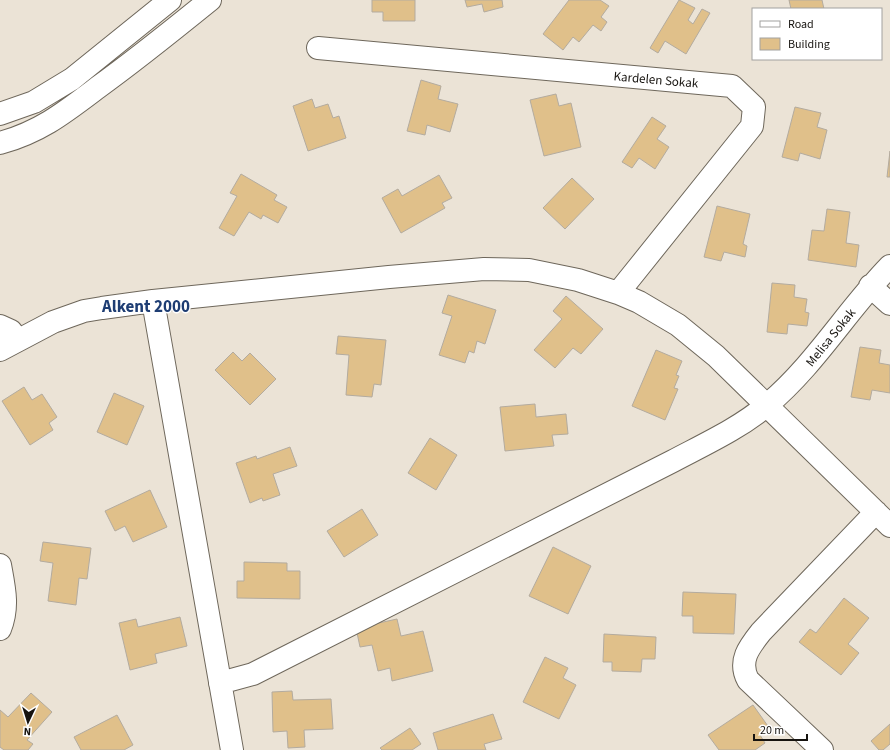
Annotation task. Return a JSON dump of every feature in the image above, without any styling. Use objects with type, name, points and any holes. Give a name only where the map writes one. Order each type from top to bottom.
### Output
[{"type":"street","points":[[0,114],[34,102],[72,79],[170,0]]},
{"type":"street","points":[[0,143],[21,137],[49,123],[116,75],[210,0]]},
{"type":"street","name":"Kardelen Sokak","points":[[318,48],[732,86],[754,107],[752,126],[618,293]]},
{"type":"street","name":"Melisa Sokak","points":[[220,683],[253,674],[673,461],[740,424],[767,405],[802,372],[870,286],[890,266]]},
{"type":"street","points":[[8,345],[53,322],[84,311],[153,301],[484,269],[529,270],[578,280],[618,293],[639,302],[678,325],[716,356],[883,519],[761,632],[748,648],[744,661],[744,673],[748,680],[822,750]]},
{"type":"street","points":[[870,286],[890,304]]},
{"type":"street","points":[[153,301],[232,750]]},
{"type":"street","points":[[0,326],[11,330],[8,345]]},
{"type":"street","points":[[0,565],[6,602],[5,617],[0,629]]},
{"type":"building","points":[[372,0],[415,0],[415,21],[383,21],[383,12],[372,12]]},
{"type":"building","points":[[465,0],[502,0],[503,7],[484,12],[482,4],[467,7]]},
{"type":"building","points":[[569,0],[600,0],[609,6],[601,17],[607,22],[601,31],[593,25],[579,42],[573,37],[563,50],[543,34]]},
{"type":"building","points":[[679,0],[695,8],[688,20],[693,24],[702,9],[710,13],[686,54],[665,41],[658,53],[650,48]]},
{"type":"building","points":[[789,0],[822,0],[824,8],[791,8]]},
{"type":"building","points":[[421,80],[441,86],[438,99],[458,104],[450,132],[427,125],[425,135],[407,131]]},
{"type":"building","points":[[556,94],[559,106],[571,103],[581,147],[544,156],[530,100]]},
{"type":"building","points":[[312,99],[315,108],[328,104],[333,118],[339,116],[346,138],[308,151],[293,106]]},
{"type":"building","points":[[795,107],[821,113],[817,127],[827,130],[820,159],[800,153],[798,161],[782,157]]},
{"type":"building","points":[[652,117],[666,126],[657,139],[669,147],[655,169],[639,158],[632,168],[622,162]]},
{"type":"building","points":[[890,151],[890,177],[887,177]]},
{"type":"building","points":[[241,174],[277,195],[274,200],[287,207],[278,223],[263,215],[261,219],[249,212],[234,236],[219,228],[237,196],[230,193]]},
{"type":"building","points":[[439,175],[452,198],[442,203],[445,208],[401,233],[382,198],[398,189],[402,196]]},
{"type":"building","points":[[572,178],[594,199],[565,229],[543,208]]},
{"type":"building","points":[[717,206],[750,214],[743,244],[747,246],[745,257],[724,252],[721,261],[704,257]]},
{"type":"building","points":[[827,209],[850,212],[846,243],[859,245],[856,267],[808,260],[812,230],[824,231]]},
{"type":"building","points":[[772,283],[795,285],[794,297],[807,299],[805,312],[809,313],[807,326],[788,324],[787,334],[767,332]]},
{"type":"building","points":[[448,295],[496,310],[485,344],[477,341],[474,353],[469,351],[465,363],[439,355],[452,316],[442,313]]},
{"type":"building","points":[[566,296],[603,329],[581,354],[573,348],[555,368],[534,350],[562,319],[553,311]]},
{"type":"building","points":[[338,336],[386,340],[381,385],[374,384],[372,397],[346,395],[349,355],[336,354]]},
{"type":"building","points":[[860,347],[881,350],[879,363],[890,365],[890,393],[872,390],[870,400],[851,397]]},
{"type":"building","points":[[656,350],[682,361],[676,375],[679,376],[674,388],[678,389],[665,420],[632,406]]},
{"type":"building","points":[[233,352],[242,361],[250,353],[276,379],[250,405],[215,370]]},
{"type":"building","points":[[24,387],[32,400],[42,394],[57,417],[49,423],[53,430],[30,445],[2,401]]},
{"type":"building","points":[[114,393],[144,406],[127,445],[97,432]]},
{"type":"building","points":[[535,404],[536,417],[566,414],[568,434],[552,435],[554,446],[505,451],[500,407]]},
{"type":"building","points":[[430,438],[457,455],[436,490],[408,473]]},
{"type":"building","points":[[290,447],[297,466],[273,474],[280,495],[263,501],[262,498],[250,503],[236,463],[256,456],[257,459]]},
{"type":"building","points":[[150,490],[167,527],[133,542],[125,526],[115,531],[105,511]]},
{"type":"building","points":[[362,509],[378,535],[344,557],[327,531]]},
{"type":"building","points":[[43,542],[91,548],[87,579],[79,578],[76,605],[48,601],[53,563],[40,561]]},
{"type":"building","points":[[553,547],[591,566],[568,614],[529,596]]},
{"type":"building","points":[[244,562],[287,563],[287,571],[300,571],[300,599],[237,598],[237,581],[244,581]]},
{"type":"building","points":[[683,592],[736,594],[734,634],[693,633],[693,616],[682,616]]},
{"type":"building","points":[[844,598],[869,618],[848,644],[859,653],[841,675],[799,642],[810,629],[816,633]]},
{"type":"building","points":[[180,617],[187,646],[155,654],[157,663],[130,670],[119,623],[136,619],[138,627]]},
{"type":"building","points":[[397,619],[401,636],[423,631],[433,671],[392,681],[390,668],[378,671],[372,645],[360,647],[356,628]]},
{"type":"building","points":[[604,634],[656,637],[655,659],[642,659],[641,672],[612,671],[612,662],[603,662]]},
{"type":"building","points":[[545,657],[568,668],[563,678],[576,685],[559,719],[523,702]]},
{"type":"building","points":[[292,691],[293,700],[331,699],[333,729],[304,730],[305,747],[288,748],[287,731],[273,732],[272,692]]},
{"type":"building","points":[[31,693],[52,712],[27,740],[33,744],[28,750],[4,750],[0,747],[0,710],[8,717]]},
{"type":"building","points":[[753,705],[770,729],[760,735],[765,743],[755,750],[719,750],[708,735]]},
{"type":"building","points":[[493,714],[502,739],[484,744],[486,750],[438,750],[433,733]]},
{"type":"building","points":[[117,715],[133,745],[124,750],[81,750],[74,737]]},
{"type":"building","points":[[890,724],[890,744],[883,750],[879,750],[871,741]]},
{"type":"building","points":[[410,728],[421,744],[412,750],[382,750],[380,748]]},
{"type":"district","name":"Alkent 2000","points":[[146,306]]}]
